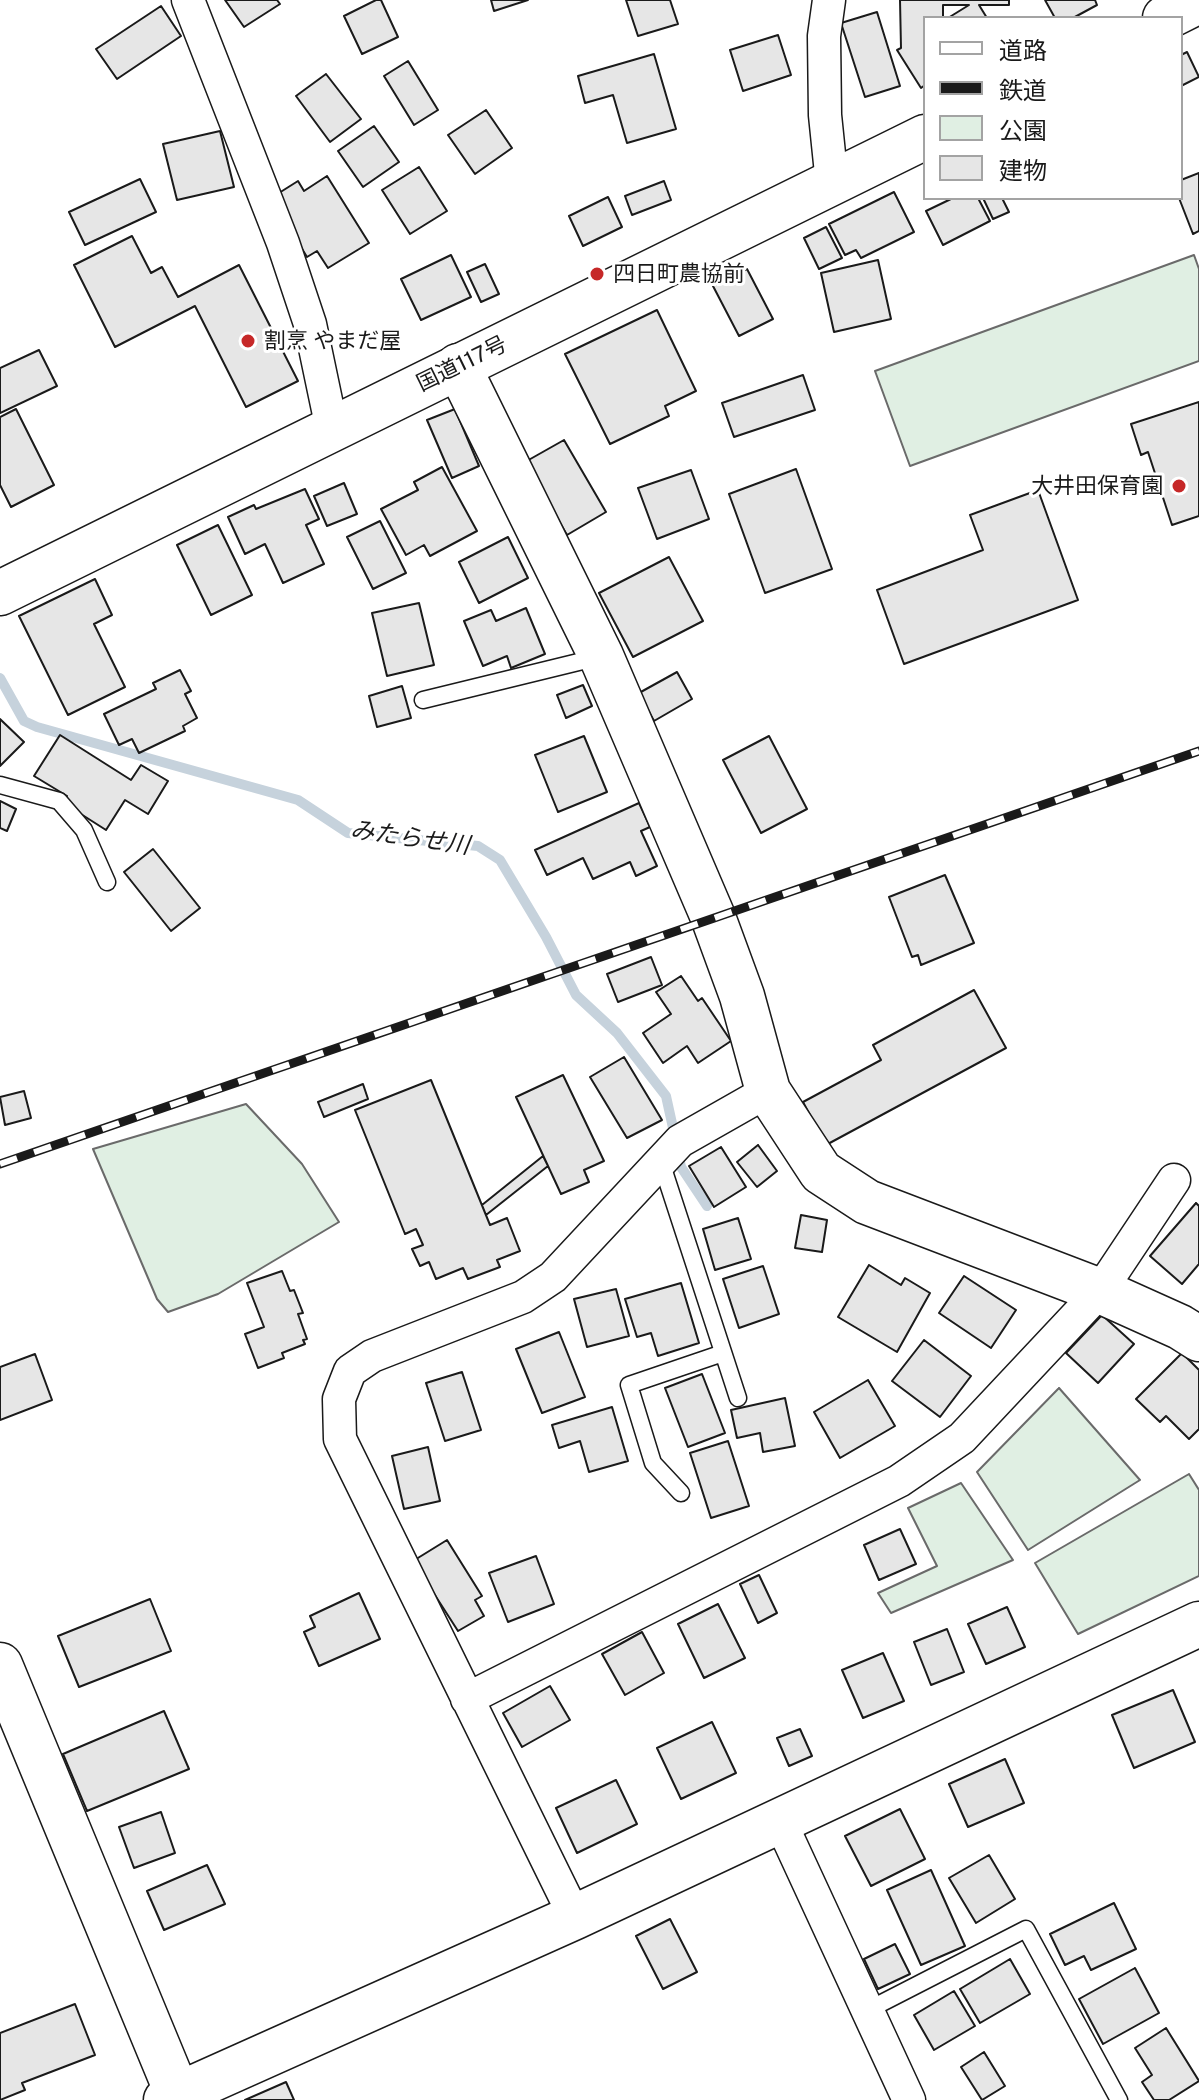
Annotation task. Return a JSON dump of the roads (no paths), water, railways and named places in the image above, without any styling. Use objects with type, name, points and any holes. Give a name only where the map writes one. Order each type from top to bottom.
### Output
[{"type":"main road","points":[[1169,16],[1199,1]]},
{"type":"main road","name":"国道117号","points":[[0,593],[923,138]]},
{"type":"main road","points":[[458,366],[601,656],[713,917],[742,996],[768,1091],[821,1172],[867,1202],[1100,1291],[1180,1327],[1199,1339]]},
{"type":"main road","points":[[0,1665],[175,2098],[575,1917],[1199,1624]]},
{"type":"street","points":[[188,0],[283,243],[310,324],[332,429]]},
{"type":"street","points":[[829,0],[824,36],[825,115],[832,183]]},
{"type":"street","points":[[575,1917],[340,1439],[339,1399],[350,1371],[372,1356],[523,1297],[553,1277],[680,1141],[768,1091]]},
{"type":"street","points":[[467,1699],[899,1481],[962,1438],[1100,1291],[1174,1180]]},
{"type":"street","points":[[780,1821],[909,2100]]},
{"type":"lane","points":[[423,700],[601,656]]},
{"type":"lane","points":[[0,785],[59,801],[84,830],[107,882]]},
{"type":"lane","points":[[661,1162],[738,1398]]},
{"type":"lane","points":[[681,1493],[653,1463],[629,1385],[723,1353]]},
{"type":"lane","points":[[868,2010],[1026,1929],[1119,2100]]},
{"type":"waterway","name":"みたらせ川","points":[[0,678],[24,721],[37,727],[298,800],[348,833],[478,846],[500,860],[576,995],[617,1033],[666,1096],[675,1137]]},
{"type":"waterway","name":"みたらせ川","points":[[678,1152],[681,1167],[707,1206]]},
{"type":"railway","points":[[0,1164],[1199,751]]},
{"type":"place","name":"四日町農協前","points":[[597,274]]},
{"type":"place","name":"割烹 やまだ屋","points":[[248,341]]},
{"type":"place","name":"大井田保育園","points":[[1179,486]]}]
